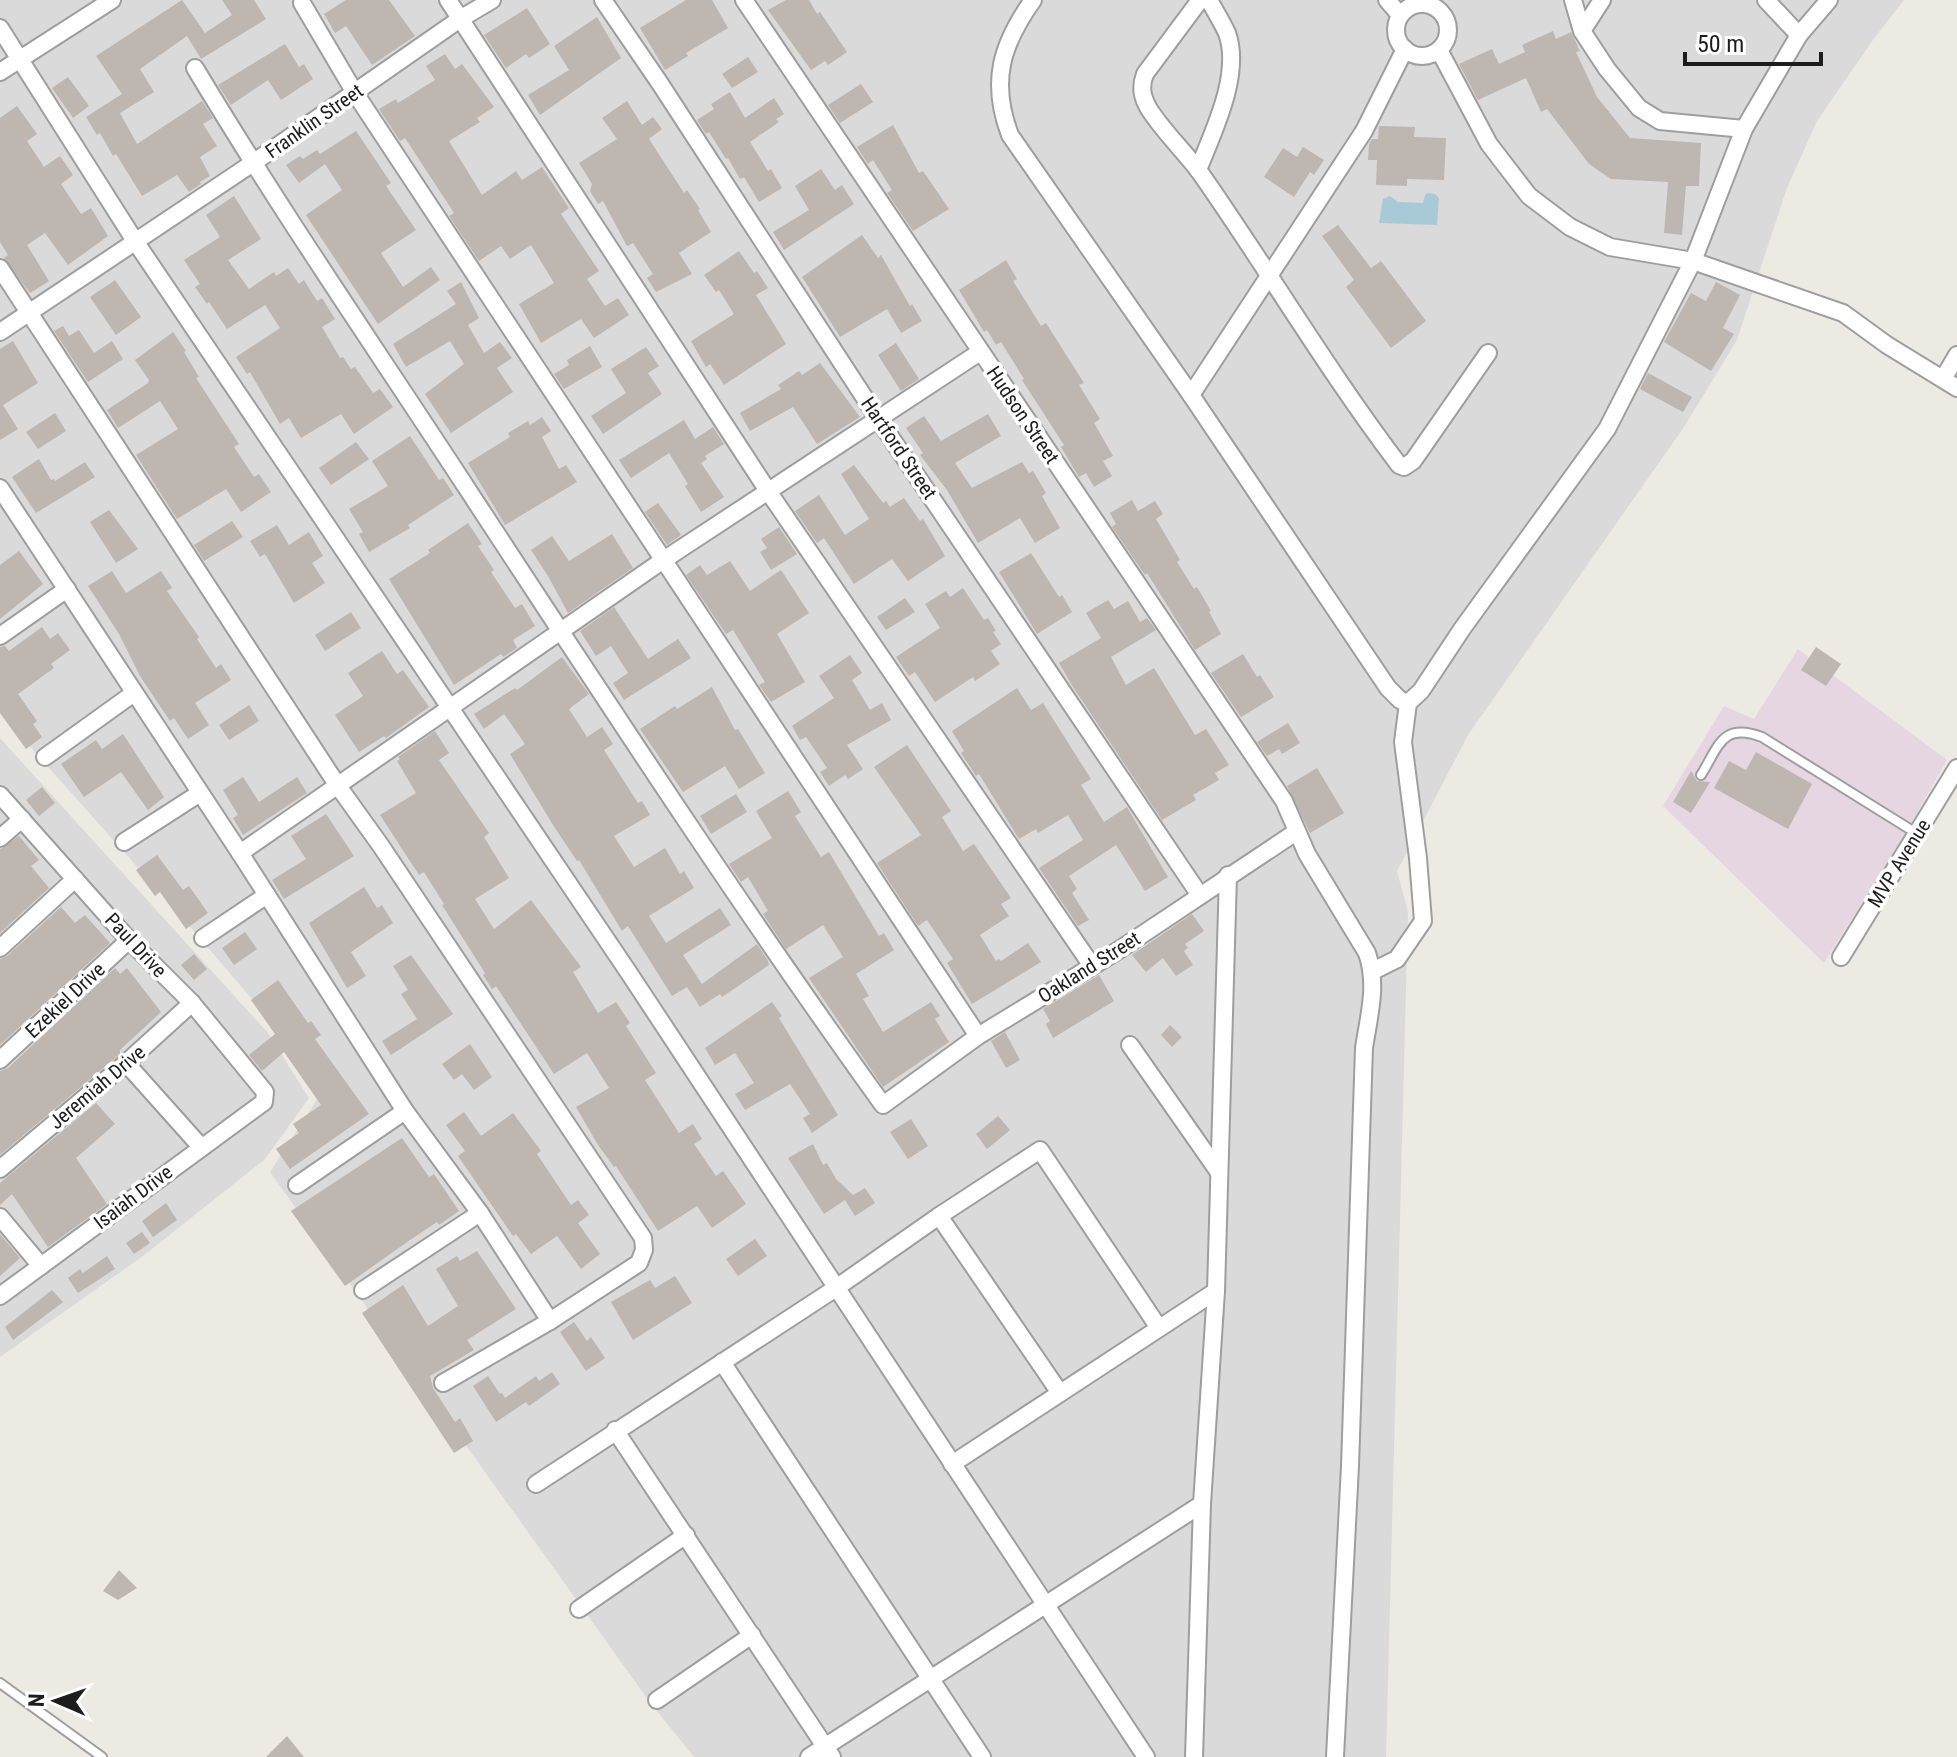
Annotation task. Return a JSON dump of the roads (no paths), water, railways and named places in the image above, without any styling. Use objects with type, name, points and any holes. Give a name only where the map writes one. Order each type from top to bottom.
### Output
[{"type":"street","points":[[0,72],[112,0]]},
{"type":"street","points":[[448,0],[768,491],[1092,966]]},
{"type":"street","name":"Franklin Street","points":[[0,332],[492,0]]},
{"type":"street","name":"Hartford Street","points":[[603,0],[879,420],[1199,894]]},
{"type":"street","name":"Hudson Street","points":[[744,0],[1284,801],[1307,854],[1367,953],[1373,971]]},
{"type":"street","points":[[1033,0],[1013,29],[1002,64],[1000,100],[1010,135],[1191,395],[1388,688],[1408,703]]},
{"type":"street","points":[[1200,0],[1151,64],[1141,85],[1149,109],[1198,170],[1267,276],[1399,465],[1404,467],[1413,461],[1488,353]]},
{"type":"street","points":[[1198,170],[1222,108],[1230,67],[1227,32],[1209,0]]},
{"type":"street","points":[[1387,0],[1400,15]]},
{"type":"street","points":[[1573,0],[1582,31],[1629,98],[1649,116],[1660,121],[1744,129]]},
{"type":"street","points":[[1582,31],[1602,0]]},
{"type":"street","points":[[1766,0],[1799,35]]},
{"type":"street","points":[[1335,1757],[1350,1466],[1364,1048],[1374,987],[1373,971],[1397,959],[1423,921],[1403,742],[1408,703],[1421,691],[1462,629],[1607,429],[1693,261],[1744,129],[1799,35],[1829,0]]},
{"type":"street","points":[[302,3],[355,93],[978,1036]]},
{"type":"street","points":[[1435,3],[1448,26],[1448,35],[1439,50],[1418,55],[1405,49],[1396,29],[1400,15],[1419,4],[1435,3]]},
{"type":"street","points":[[0,28],[135,241],[629,973],[1146,1757]]},
{"type":"street","points":[[1191,395],[1364,131],[1405,49]]},
{"type":"street","points":[[1439,50],[1489,144],[1529,196],[1570,227],[1610,247],[1693,261],[1843,313],[1950,384],[1957,355]]},
{"type":"street","points":[[195,68],[253,163],[561,633]]},
{"type":"street","points":[[0,268],[338,786],[643,1238],[644,1250],[639,1263],[550,1321],[443,1383]]},
{"type":"street","points":[[240,853],[662,561],[980,352]]},
{"type":"street","points":[[0,488],[405,1111],[480,1213],[550,1321]]},
{"type":"street","points":[[0,636],[67,589]]},
{"type":"street","name":"Oakland Street","points":[[561,633],[783,967],[883,1105],[978,1036],[1092,966],[1296,832]]},
{"type":"street","points":[[45,757],[134,693]]},
{"type":"street","name":"MVP Avenue","points":[[1841,957],[1957,768]]},
{"type":"street","points":[[124,842],[200,793]]},
{"type":"street","name":"Paul Drive","points":[[0,795],[129,940],[192,1003],[265,1092],[265,1098]]},
{"type":"street","points":[[0,838],[22,819]]},
{"type":"street","points":[[1194,1757],[1202,1504],[1216,1291],[1228,875]]},
{"type":"street","points":[[0,948],[75,879]]},
{"type":"street","points":[[203,938],[267,895]]},
{"type":"street","name":"Ezekiel Drive","points":[[0,1060],[129,940]]},
{"type":"street","name":"Jeremiah Drive","points":[[0,1169],[192,1003]]},
{"type":"street","points":[[1130,1045],[1218,1171]]},
{"type":"street","points":[[126,1063],[201,1147]]},
{"type":"street","name":"Isaiah Drive","points":[[0,1296],[264,1102],[265,1098]]},
{"type":"street","points":[[297,1185],[405,1111]]},
{"type":"street","points":[[536,1484],[1040,1150],[1159,1328]]},
{"type":"street","points":[[363,1290],[480,1213]]},
{"type":"street","points":[[939,1216],[1060,1393]]},
{"type":"street","points":[[0,1217],[41,1266]]},
{"type":"street","points":[[952,1464],[1216,1291]]},
{"type":"street","points":[[722,1362],[982,1757]]},
{"type":"street","points":[[615,1430],[828,1752]]},
{"type":"street","points":[[809,1757],[828,1752],[933,1679],[1202,1504]]},
{"type":"street","points":[[579,1609],[686,1535]]},
{"type":"street","points":[[657,1700],[752,1635]]},
{"type":"lane","points":[[1701,775],[1722,741],[1731,733],[1747,731],[1762,737],[1917,834]]},
{"type":"lane","points":[[0,1683],[102,1757]]},
{"type":"water","points":[[1428,193],[1439,198],[1437,225],[1379,223],[1383,199],[1390,196],[1398,202],[1423,203]]}]
